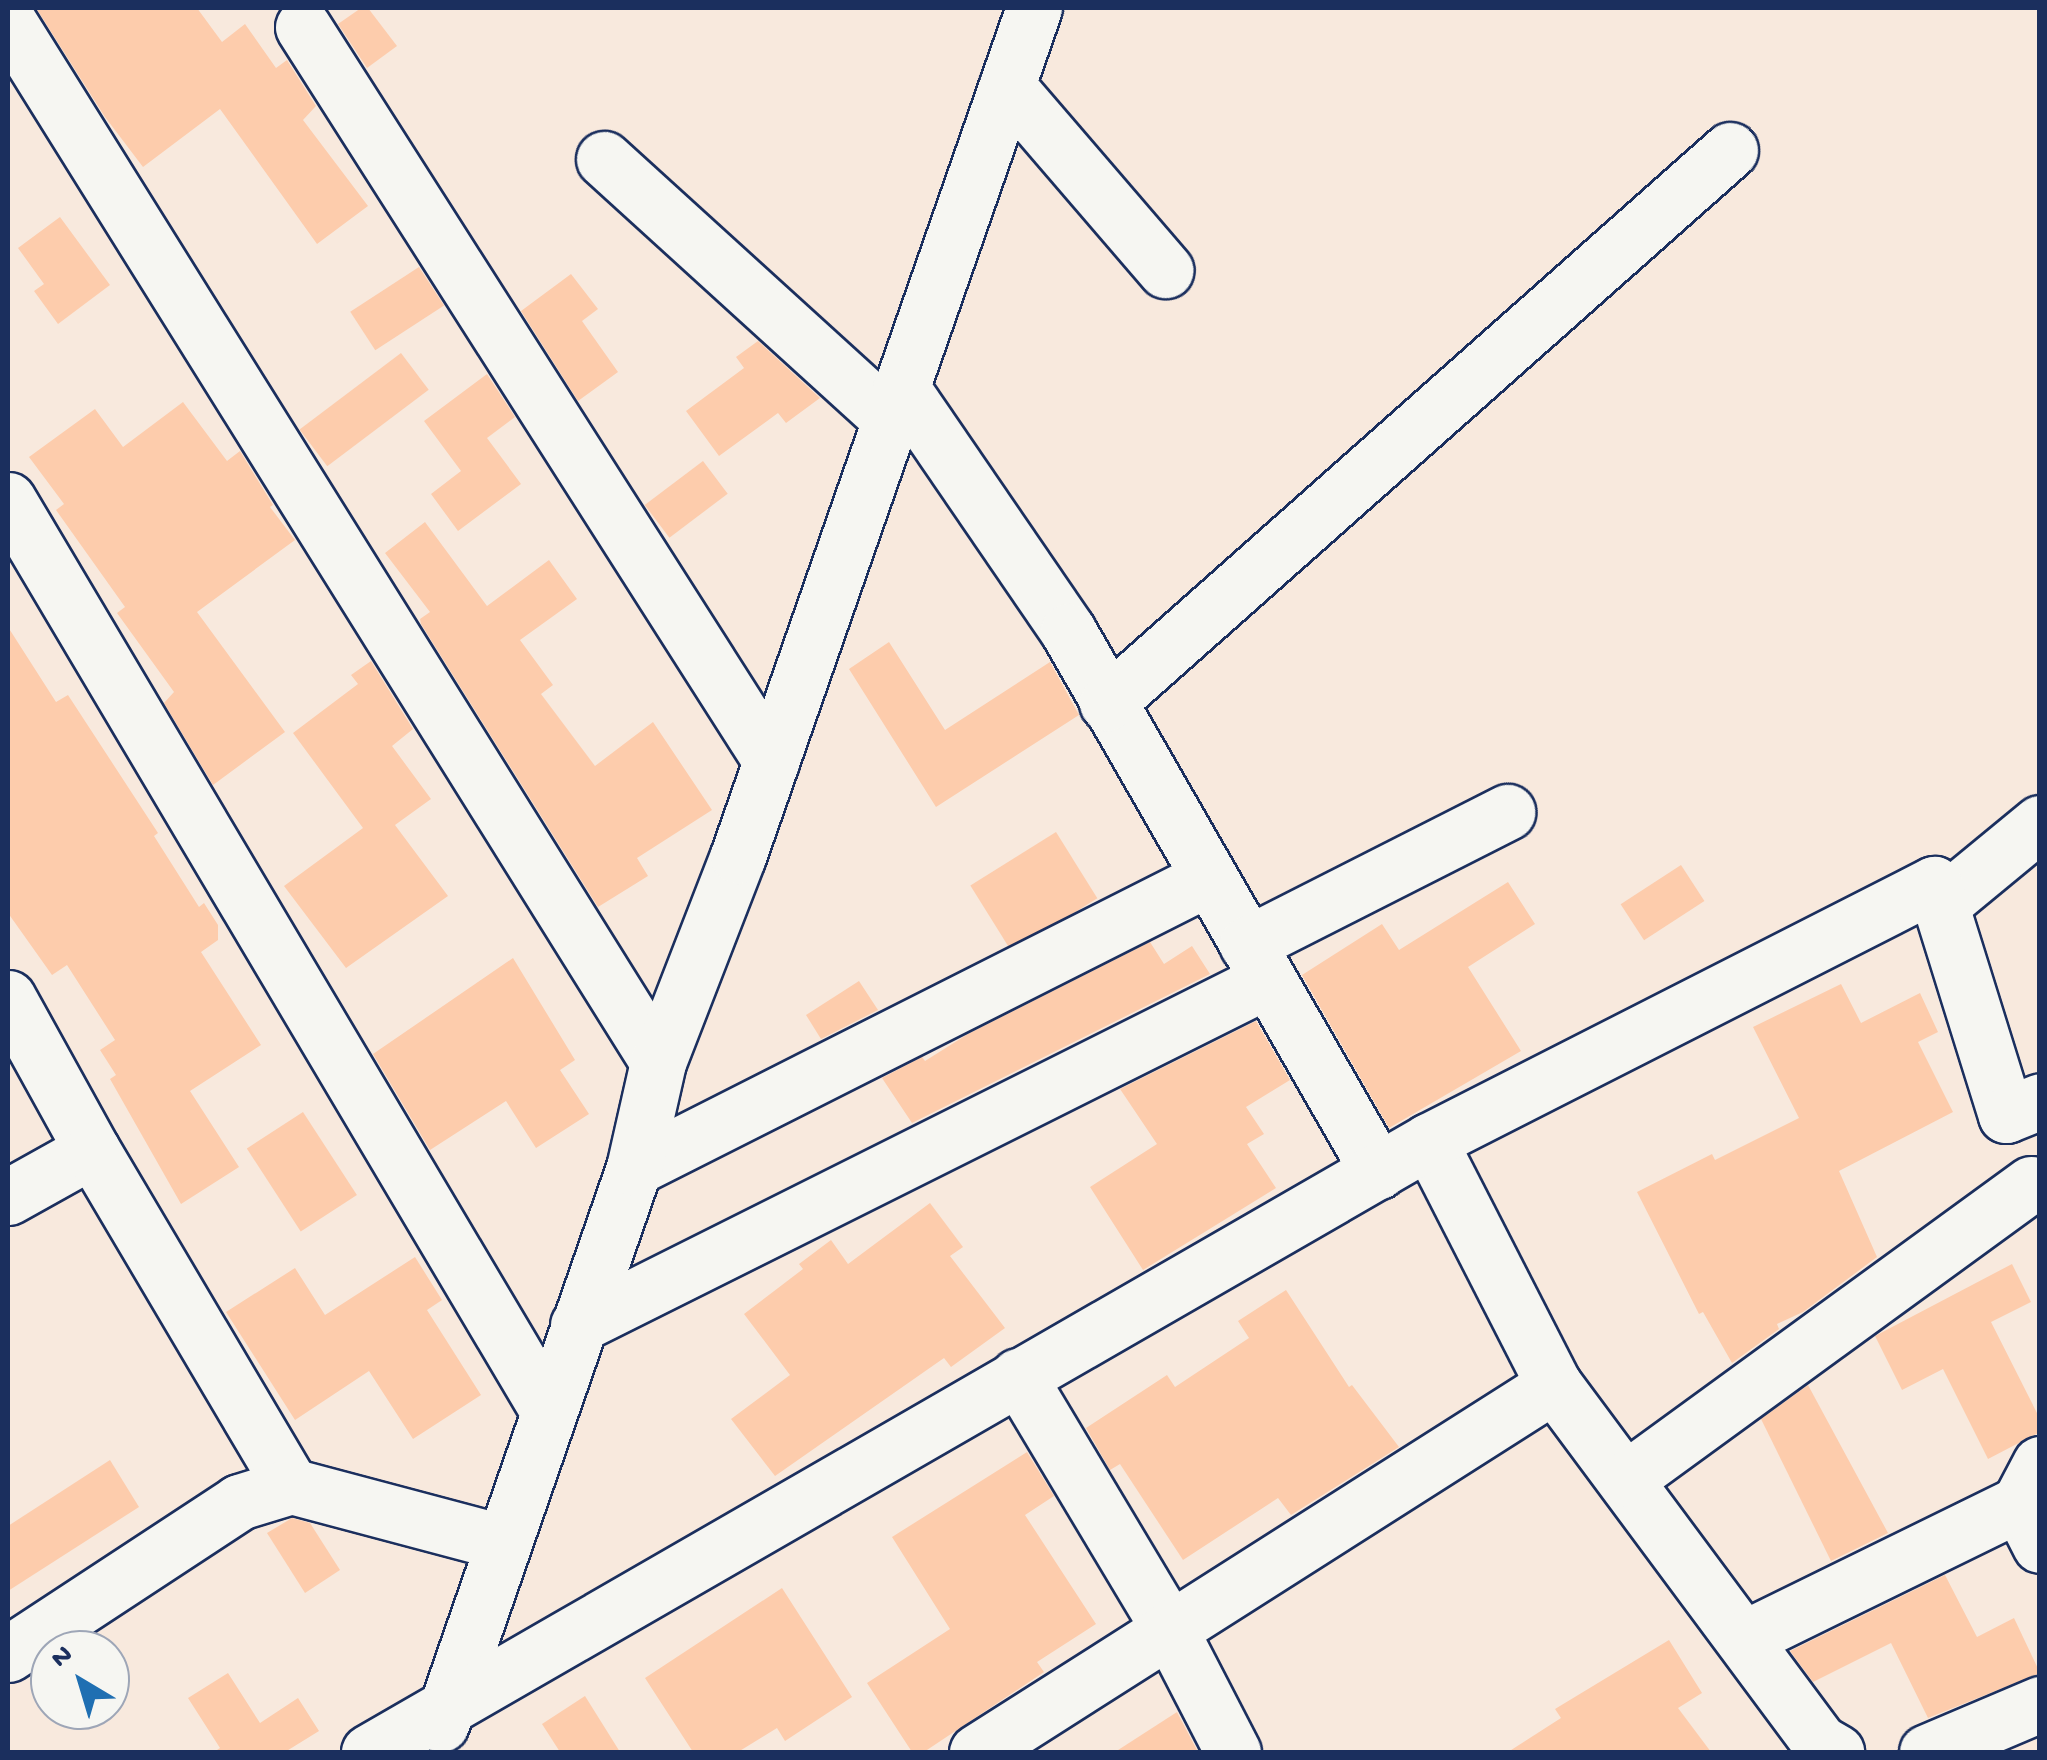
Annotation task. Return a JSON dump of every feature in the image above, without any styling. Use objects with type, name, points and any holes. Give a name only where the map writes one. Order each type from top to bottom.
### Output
[{"type":"street","points":[[439,1730],[547,1409],[634,1168],[658,1062],[771,761],[1034,8]]},
{"type":"street","points":[[8,21],[658,1062]]},
{"type":"street","points":[[303,27],[771,761]]},
{"type":"street","points":[[1007,86],[1165,270]]},
{"type":"street","points":[[1107,703],[1730,150]]},
{"type":"street","points":[[604,158],[896,403],[1068,632],[1378,1171]]},
{"type":"street","points":[[8,500],[547,1409]]},
{"type":"street","points":[[578,1325],[1257,962],[1506,812]]},
{"type":"street","points":[[1944,902],[2040,824]]},
{"type":"street","points":[[634,1168],[1208,878]]},
{"type":"street","points":[[370,1752],[439,1730],[1018,1376],[1429,1140],[1934,884],[2023,1108],[2035,1199],[1626,1480]]},
{"type":"street","points":[[8,998],[92,1150],[291,1486]]},
{"type":"street","points":[[1429,1140],[1554,1385],[1819,1742],[1836,1752]]},
{"type":"street","points":[[8,1197],[92,1150]]},
{"type":"street","points":[[1018,1376],[1171,1632],[1232,1752]]},
{"type":"street","points":[[977,1752],[1554,1385]]},
{"type":"street","points":[[8,1654],[240,1502],[291,1486],[502,1542]]},
{"type":"street","points":[[1745,1638],[2033,1504]]},
{"type":"street","points":[[1927,1752],[2040,1704]]},
{"type":"building","points":[[36,8],[197,8],[222,42],[245,24],[276,68],[287,60],[316,106],[303,120],[368,206],[317,244],[220,109],[143,167],[105,117]]},
{"type":"building","points":[[361,8],[368,8],[397,46],[367,68],[338,24]]},
{"type":"building","points":[[60,217],[110,285],[58,324],[34,291],[44,284],[18,248]]},
{"type":"building","points":[[419,267],[444,306],[375,350],[350,312]]},
{"type":"building","points":[[571,274],[598,309],[582,321],[618,372],[578,401],[521,311]]},
{"type":"building","points":[[758,341],[820,398],[786,423],[778,413],[719,456],[686,411],[744,368],[736,357]]},
{"type":"building","points":[[401,353],[429,390],[327,466],[300,429]]},
{"type":"building","points":[[487,374],[515,417],[487,438],[521,484],[458,531],[431,494],[461,471],[424,421]]},
{"type":"building","points":[[183,402],[227,461],[240,451],[273,505],[270,507],[295,540],[197,612],[285,732],[213,785],[164,703],[174,692],[117,613],[125,607],[56,510],[64,504],[29,457],[95,409],[123,447]]},
{"type":"building","points":[[703,461],[728,494],[669,538],[645,505]]},
{"type":"building","points":[[425,522],[487,606],[549,560],[577,599],[520,640],[553,685],[541,694],[595,766],[653,722],[712,810],[637,858],[648,876],[598,907],[421,624],[420,619],[430,612],[385,553]]},
{"type":"building","points":[[8,627],[56,702],[68,695],[158,833],[154,836],[199,907],[204,903],[218,925],[218,940],[201,952],[261,1045],[190,1091],[239,1167],[181,1204],[110,1079],[116,1075],[100,1050],[115,1040],[67,965],[52,975],[8,913]]},
{"type":"building","points":[[889,642],[945,730],[1050,662],[1079,715],[936,807],[849,669]]},
{"type":"building","points":[[371,661],[413,729],[392,746],[431,799],[395,825],[448,896],[346,968],[284,886],[363,828],[293,733],[358,684],[351,675]]},
{"type":"building","points":[[1056,832],[1097,898],[1012,952],[970,886]]},
{"type":"building","points":[[1681,865],[1704,901],[1644,940],[1621,904]]},
{"type":"building","points":[[1508,882],[1535,924],[1468,967],[1521,1051],[1389,1128],[1302,975],[1382,924],[1399,950]]},
{"type":"building","points":[[1150,942],[1164,964],[1192,946],[1210,974],[912,1123],[882,1078],[922,1057],[925,1061],[968,1034]]},
{"type":"building","points":[[513,958],[575,1060],[560,1070],[589,1114],[536,1148],[506,1101],[430,1150],[373,1054]]},
{"type":"building","points":[[859,981],[878,1010],[821,1039],[806,1015]]},
{"type":"building","points":[[1841,984],[1861,1023],[1920,993],[1938,1032],[1918,1042],[1953,1112],[1839,1171],[1877,1257],[1803,1312],[1777,1324],[1779,1329],[1732,1363],[1703,1312],[1699,1314],[1637,1192],[1712,1154],[1715,1160],[1799,1118],[1753,1027]]},
{"type":"building","points":[[1256,1021],[1290,1080],[1246,1107],[1264,1134],[1247,1144],[1276,1188],[1143,1270],[1090,1187],[1157,1144],[1120,1089]]},
{"type":"building","points":[[303,1112],[357,1195],[301,1232],[247,1148]]},
{"type":"building","points":[[930,1203],[963,1247],[950,1256],[1005,1328],[951,1367],[944,1358],[775,1476],[731,1419],[790,1375],[744,1314],[803,1269],[799,1264],[831,1240],[848,1264]]},
{"type":"building","points":[[415,1257],[442,1300],[427,1310],[481,1395],[413,1439],[369,1371],[295,1420],[226,1312],[295,1268],[325,1315]]},
{"type":"building","points":[[2012,1264],[2031,1302],[1991,1322],[2040,1419],[2040,1432],[1988,1459],[1943,1369],[1902,1390],[1875,1336]]},
{"type":"building","points":[[1286,1290],[1349,1387],[1352,1385],[1399,1447],[1291,1515],[1278,1498],[1183,1560],[1120,1464],[1110,1470],[1086,1428],[1167,1375],[1175,1387],[1249,1338],[1238,1321]]},
{"type":"building","points":[[1808,1385],[1888,1533],[1831,1561],[1761,1419]]},
{"type":"building","points":[[1027,1452],[1054,1496],[1025,1515],[1096,1624],[1037,1662],[1044,1672],[924,1752],[912,1752],[867,1683],[950,1629],[892,1537]]},
{"type":"building","points":[[110,1460],[139,1507],[8,1591],[8,1526]]},
{"type":"building","points":[[292,1518],[310,1523],[340,1570],[305,1593],[267,1533]]},
{"type":"building","points":[[1945,1575],[1977,1637],[2014,1618],[2040,1673],[1928,1718],[1891,1643],[1813,1682],[1790,1651]]},
{"type":"building","points":[[782,1588],[852,1697],[785,1741],[777,1728],[738,1752],[693,1752],[645,1678]]},
{"type":"building","points":[[1669,1640],[1702,1693],[1678,1708],[1711,1752],[1508,1752],[1561,1718],[1555,1709]]},
{"type":"building","points":[[228,1673],[260,1723],[298,1698],[319,1731],[285,1752],[214,1752],[220,1748],[188,1698]]},
{"type":"building","points":[[585,1696],[620,1752],[560,1752],[542,1724]]},
{"type":"building","points":[[1177,1712],[1198,1752],[1115,1752]]}]
